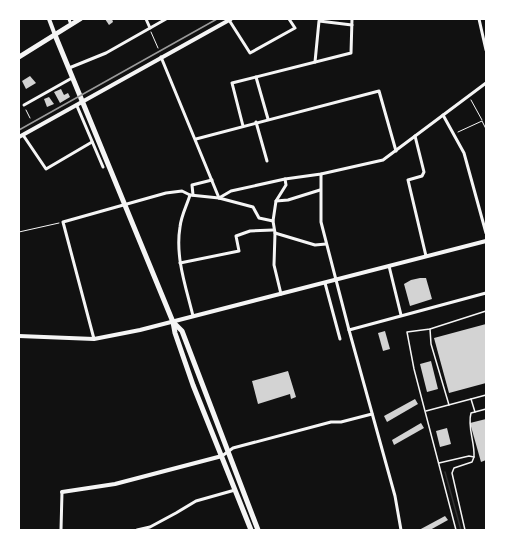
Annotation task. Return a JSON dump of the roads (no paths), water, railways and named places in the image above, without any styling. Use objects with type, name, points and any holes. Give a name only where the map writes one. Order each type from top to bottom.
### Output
[{"type":"main road","points":[[19,57],[80,19]]},
{"type":"main road","points":[[55,35],[72,78],[79,104],[124,205],[173,322],[175,333],[193,384],[251,530]]},
{"type":"main road","points":[[173,322],[182,331],[258,530]]},
{"type":"street","points":[[49,19],[55,35]]},
{"type":"street","points":[[69,19],[71,25]]},
{"type":"street","points":[[146,19],[150,28]]},
{"type":"street","points":[[68,68],[106,53],[166,19]]},
{"type":"street","points":[[92,142],[46,169],[21,136],[230,19],[250,53],[294,28],[289,19]]},
{"type":"street","points":[[243,126],[232,83],[351,53],[352,19]]},
{"type":"street","points":[[480,19],[486,50]]},
{"type":"street","points":[[316,62],[319,21],[352,25]]},
{"type":"street","points":[[162,57],[219,198]]},
{"type":"street","points":[[256,77],[268,119]]},
{"type":"street","points":[[24,105],[72,78]]},
{"type":"street","points":[[219,198],[231,191],[285,179],[321,174],[384,160],[486,83]]},
{"type":"street","points":[[196,139],[256,122],[379,91],[396,151]]},
{"type":"street","points":[[79,104],[103,168]]},
{"type":"street","points":[[443,115],[464,153],[486,233]]},
{"type":"street","points":[[256,122],[267,161]]},
{"type":"street","points":[[415,136],[424,172],[422,176],[408,180],[426,256]]},
{"type":"street","points":[[321,174],[321,222],[335,280],[394,496],[401,530]]},
{"type":"street","points":[[281,294],[274,265],[274,221],[276,201],[286,185],[285,179]]},
{"type":"street","points":[[193,316],[180,263],[180,226],[192,195],[192,185],[212,180]]},
{"type":"street","points":[[276,201],[288,200],[320,190]]},
{"type":"street","points":[[94,338],[63,222],[166,193],[182,191],[192,195],[219,198],[253,207],[259,218],[274,221]]},
{"type":"street","points":[[180,263],[239,251],[236,236],[250,230],[274,231],[315,245],[326,244]]},
{"type":"street","points":[[19,336],[94,338],[173,322],[486,241]]},
{"type":"street","points":[[389,266],[401,315]]},
{"type":"street","points":[[325,283],[340,339]]},
{"type":"street","points":[[349,330],[486,293]]},
{"type":"street","points":[[61,530],[62,492],[115,484],[222,456],[233,448],[331,422],[340,422],[372,414]]},
{"type":"street","points":[[137,530],[163,520],[196,501],[235,490]]},
{"type":"lane","points":[[456,530],[407,332],[430,329],[486,311]]},
{"type":"lane","points":[[430,329],[432,344],[449,405]]},
{"type":"lane","points":[[426,412],[486,395]]},
{"type":"lane","points":[[471,399],[475,412]]},
{"type":"lane","points":[[466,530],[452,473],[454,468],[472,462],[475,447],[469,421],[471,413],[486,409]]},
{"type":"lane","points":[[439,463],[469,456],[474,457]]},
{"type":"waterway","points":[[445,472],[461,530]]},
{"type":"railway","points":[[19,130],[217,19]]}]
